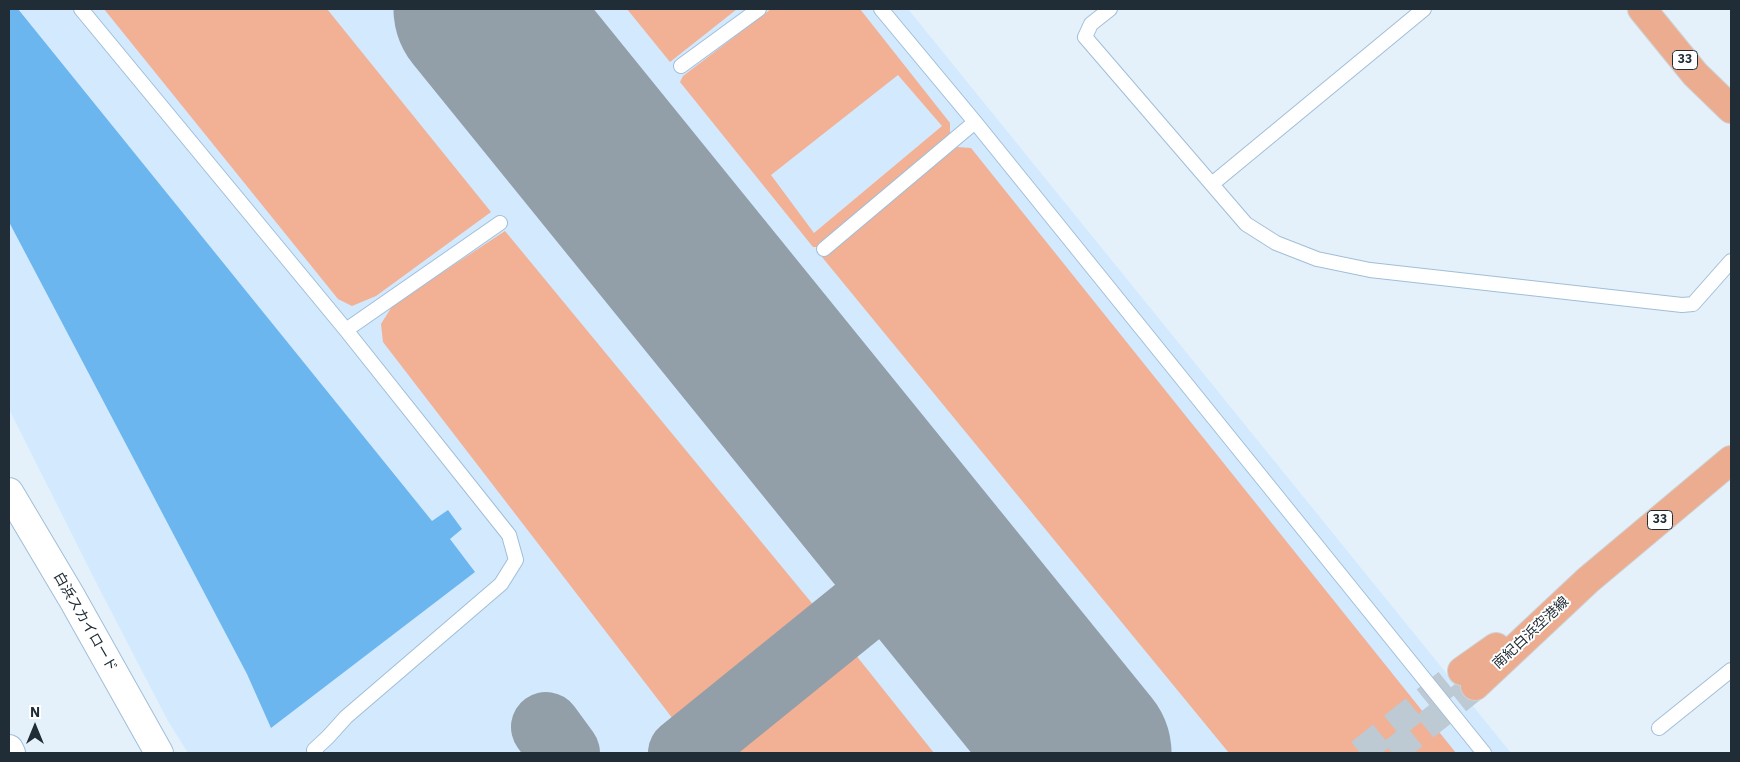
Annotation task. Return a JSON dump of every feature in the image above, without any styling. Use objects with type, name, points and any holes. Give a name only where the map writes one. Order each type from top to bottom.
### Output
[{"type":"main road","name":"33","points":[[1642,9],[1696,74],[1731,109]]},
{"type":"main road","name":"南紀白浜空港線","points":[[1468,679],[1731,460]]},
{"type":"street","name":"白浜スカイロード","points":[[9,492],[72,598],[159,753]]},
{"type":"street","points":[[9,749],[11,753]]},
{"type":"lane","points":[[81,9],[346,330],[509,535],[516,560],[501,584],[346,717],[328,738],[314,750],[316,753]]},
{"type":"lane","points":[[681,66],[758,9]]},
{"type":"lane","points":[[881,9],[975,122],[1484,753]]},
{"type":"lane","points":[[1110,9],[1091,24],[1085,38],[1246,224],[1276,243],[1317,259],[1370,270],[1682,305],[1693,304],[1731,260]]},
{"type":"lane","points":[[1212,184],[1424,9]]},
{"type":"lane","points":[[824,250],[975,122]]},
{"type":"lane","points":[[346,330],[500,223]]},
{"type":"lane","points":[[1659,728],[1731,670]]},
{"type":"shaded area","points":[[9,9],[908,9],[1511,753],[188,753],[168,721],[9,409]]},
{"type":"shaded area","points":[[104,9],[327,9],[491,212],[376,296],[352,306],[338,299]]},
{"type":"shaded area","points":[[627,9],[737,9],[670,62]]},
{"type":"shaded area","points":[[771,9],[860,9],[950,123],[950,134],[819,247],[813,247],[680,82],[683,76]],"holes":[[[898,75],[942,126],[814,233],[771,175]]]},
{"type":"shaded area","points":[[957,147],[971,148],[1456,753],[1229,753],[822,257]]},
{"type":"shaded area","points":[[505,231],[815,607],[673,719],[383,342],[381,324],[393,305]]},
{"type":"shaded area","points":[[855,654],[934,753],[721,753]]},
{"type":"water","points":[[9,9],[18,9],[432,521],[448,510],[462,529],[450,539],[475,572],[271,728],[247,674],[9,222]]},
{"type":"taxiway","points":[[683,753],[925,557]]},
{"type":"taxiway","points":[[546,727],[565,753]]},
{"type":"runway","points":[[481,9],[1084,753]]},
{"type":"tunnel","points":[[1360,753],[1462,671]]},
{"type":"tunnel","points":[[1392,753],[1475,686]]}]
